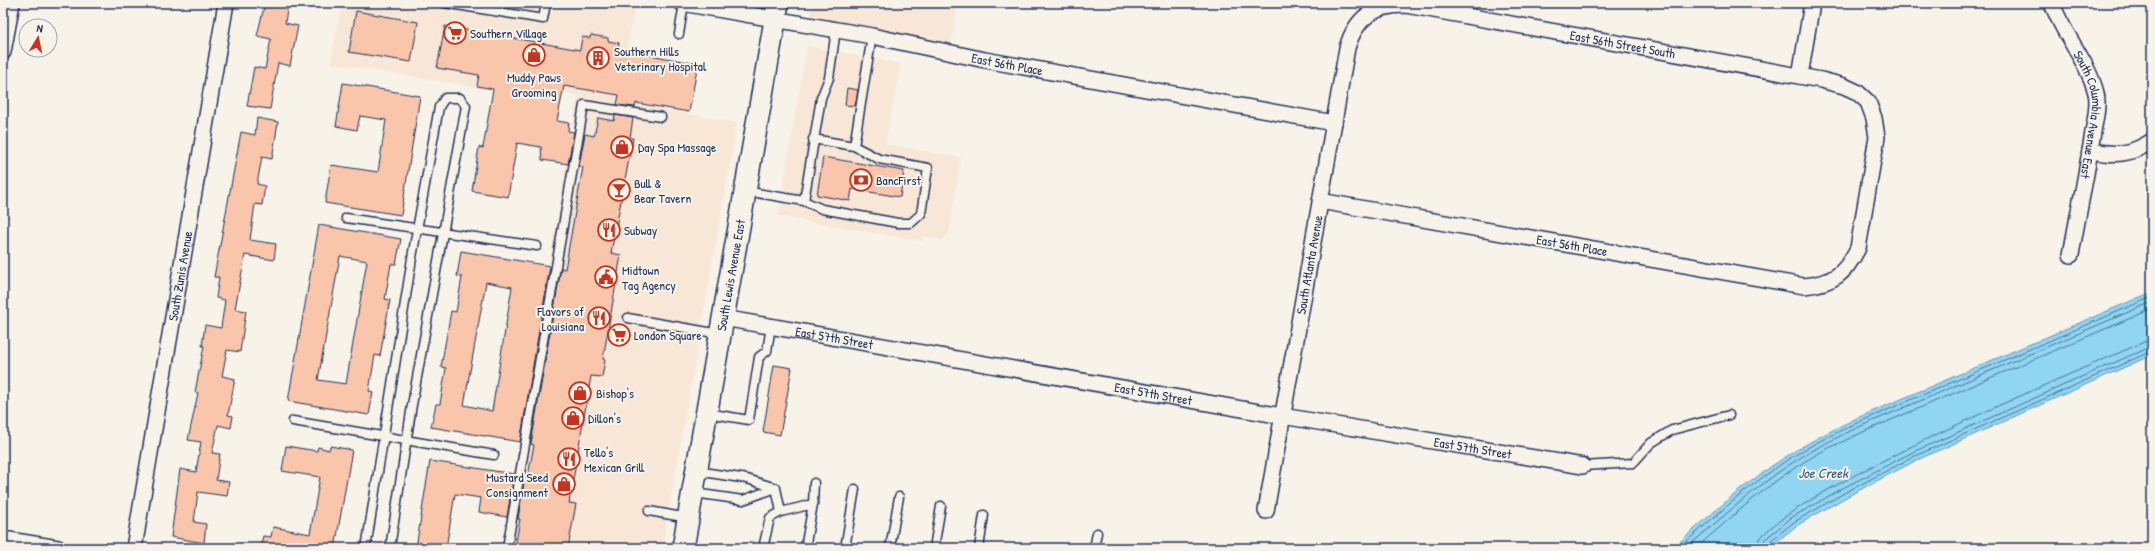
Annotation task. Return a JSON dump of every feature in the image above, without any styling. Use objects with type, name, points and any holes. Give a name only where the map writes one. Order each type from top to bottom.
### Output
[{"type":"main road","name":"South Lewis Avenue East","points":[[683,548],[744,191],[777,11]]},
{"type":"street","points":[[3,52],[12,3]]},
{"type":"street","name":"South Zunis Avenue","points":[[134,548],[226,3]]},
{"type":"street","name":"East 56th Place","points":[[683,3],[777,11],[836,30],[872,36],[985,60],[1334,123]]},
{"type":"street","points":[[1800,76],[1812,3]]},
{"type":"street","name":"South Columbia Avenue East","points":[[2052,3],[2057,18],[2089,76],[2096,94],[2096,106],[2090,151],[2071,255]]},
{"type":"street","name":"East 56th Street South","points":[[1360,22],[1375,10],[1389,5],[1406,5],[1800,76],[1844,86],[1857,92],[1868,102],[1874,118],[1877,137],[1858,248],[1850,264],[1832,280],[1823,284]]},
{"type":"street","name":"South Atlanta Avenue","points":[[1266,510],[1347,48],[1351,34],[1360,22]]},
{"type":"street","points":[[2090,151],[2112,155],[2129,153],[2152,141]]},
{"type":"street","name":"East 56th Place","points":[[1320,201],[1804,286],[1823,284]]},
{"type":"street","name":"East 57th Street","points":[[722,326],[771,326],[1282,416],[1583,466]]},
{"type":"street","points":[[3,539],[23,545],[52,548]]},
{"type":"lane","points":[[444,3],[543,19],[546,3]]},
{"type":"lane","points":[[679,34],[683,3]]},
{"type":"lane","points":[[804,201],[813,139],[821,98],[829,78],[836,30]]},
{"type":"lane","points":[[854,146],[872,36]]},
{"type":"lane","points":[[366,548],[439,107],[445,98],[460,98],[466,106],[407,439],[390,548]]},
{"type":"lane","points":[[507,548],[584,105],[661,117]]},
{"type":"lane","points":[[744,191],[804,201],[822,209],[898,223],[911,223],[921,214],[928,168],[879,159],[854,146],[813,139]]},
{"type":"lane","points":[[346,218],[537,246]]},
{"type":"lane","points":[[628,318],[722,326]]},
{"type":"lane","points":[[707,413],[749,420],[759,357],[767,351],[771,326]]},
{"type":"lane","points":[[1583,466],[1632,464],[1651,443],[1672,430],[1729,415]]},
{"type":"lane","points":[[293,421],[384,435],[494,455]]},
{"type":"lane","points":[[697,471],[747,479],[776,488]]},
{"type":"lane","points":[[805,548],[813,504],[814,483]]},
{"type":"lane","points":[[693,492],[742,500],[776,488]]},
{"type":"lane","points":[[776,488],[781,512]]},
{"type":"lane","points":[[845,548],[855,489]]},
{"type":"lane","points":[[890,548],[899,497]]},
{"type":"lane","points":[[763,548],[770,518],[781,512],[813,504]]},
{"type":"lane","points":[[934,548],[941,506]]},
{"type":"lane","points":[[649,511],[689,518]]},
{"type":"lane","points":[[979,548],[984,515]]},
{"type":"lane","points":[[1094,548],[1097,533]]},
{"type":"shaded area","name":"London Square","points":[[342,3],[599,3],[634,9],[618,101],[737,123],[662,548],[501,548],[578,95],[563,92],[561,101],[331,63]]},
{"type":"shaded area","points":[[813,3],[958,3],[951,43],[810,18]]},
{"type":"shaded area","points":[[807,46],[901,64],[885,144],[961,158],[949,233],[943,240],[923,236],[922,241],[778,216]]},
{"type":"water","name":"Joe Creek","points":[[2152,292],[2152,355],[1915,461],[1848,496],[1796,526],[1769,548],[1673,548],[1759,475],[1793,452],[1824,434],[1857,418]]},
{"type":"building","points":[[265,3],[288,3],[285,23],[298,26],[290,66],[278,63],[270,109],[247,106],[254,67],[265,69],[271,39],[257,36]]},
{"type":"building","points":[[356,11],[418,22],[411,62],[349,52]]},
{"type":"building","points":[[445,26],[580,50],[582,37],[590,38],[591,35],[608,38],[608,41],[619,43],[618,49],[698,64],[689,112],[636,103],[635,107],[617,105],[619,95],[564,86],[557,121],[569,123],[568,131],[574,132],[568,164],[542,160],[541,147],[517,143],[508,197],[472,191],[479,147],[483,148],[493,89],[477,86],[479,75],[437,68]]},
{"type":"building","points":[[343,83],[420,96],[401,215],[325,203],[331,165],[378,172],[386,120],[360,116],[357,130],[336,126]]},
{"type":"building","points":[[847,88],[858,90],[855,106],[845,105]]},
{"type":"building","points":[[615,115],[633,118],[630,138],[633,138],[611,253],[621,255],[603,359],[605,360],[602,377],[591,376],[569,503],[576,504],[568,548],[515,548],[525,476],[528,476],[534,445],[531,444],[561,268],[565,269],[583,167],[579,166],[585,134],[594,136],[598,118],[614,121]]},
{"type":"building","points":[[257,118],[278,122],[272,159],[262,157],[257,184],[265,186],[262,205],[255,204],[250,240],[276,244],[274,260],[245,255],[235,309],[246,311],[240,352],[227,350],[222,376],[235,379],[228,415],[233,416],[231,428],[218,425],[212,453],[220,454],[216,480],[229,482],[227,496],[198,492],[194,522],[206,524],[204,543],[171,537],[180,469],[196,472],[201,442],[188,440],[198,393],[195,392],[204,346],[202,346],[205,325],[221,328],[225,300],[216,298],[219,277],[214,277],[241,132],[255,135]]},
{"type":"building","name":"BancFirst","points":[[823,157],[904,171],[900,197],[852,189],[850,201],[817,195]]},
{"type":"building","points":[[319,225],[401,239],[396,264],[391,264],[385,299],[390,300],[380,356],[375,355],[369,391],[373,392],[369,415],[288,401]],"holes":[[[340,256],[367,261],[346,384],[318,380]]]},
{"type":"building","points":[[461,251],[550,266],[520,442],[431,427],[436,404],[440,404],[446,368],[441,367],[451,311],[456,312],[462,277],[457,276]],"holes":[[[486,282],[512,287],[492,411],[464,405]]]},
{"type":"building","points":[[774,365],[792,368],[780,435],[763,432]]},
{"type":"building","points":[[286,446],[317,451],[318,447],[329,450],[330,446],[352,450],[335,548],[260,548],[263,536],[271,537],[273,527],[310,534],[320,477],[282,471]]},
{"type":"building","points":[[430,461],[514,474],[507,517],[479,512],[481,498],[455,494],[446,548],[416,548]]},
{"type":"place","name":"Southern Village","points":[[455,33]]},
{"type":"place","name":"Muddy Paws Grooming","points":[[534,55]]},
{"type":"place","name":"Southern Hills Veterinary Hospital","points":[[598,58]]},
{"type":"place","name":"Day Spa Massage","points":[[622,147]]},
{"type":"place","name":"BancFirst","points":[[861,180]]},
{"type":"place","name":"Bull & Bear Tavern","points":[[619,190]]},
{"type":"place","name":"Subway","points":[[609,230]]},
{"type":"place","name":"Midtown Tag Agency","points":[[606,277]]},
{"type":"place","name":"Flavors of Louisiana","points":[[599,318]]},
{"type":"place","name":"London Square","points":[[619,335]]},
{"type":"place","name":"Bishop's","points":[[580,393]]},
{"type":"place","name":"Dillon's","points":[[573,418]]},
{"type":"place","name":"Tello's Mexican Grill","points":[[569,459]]},
{"type":"place","name":"Mustard Seed Consignment","points":[[564,484]]}]
